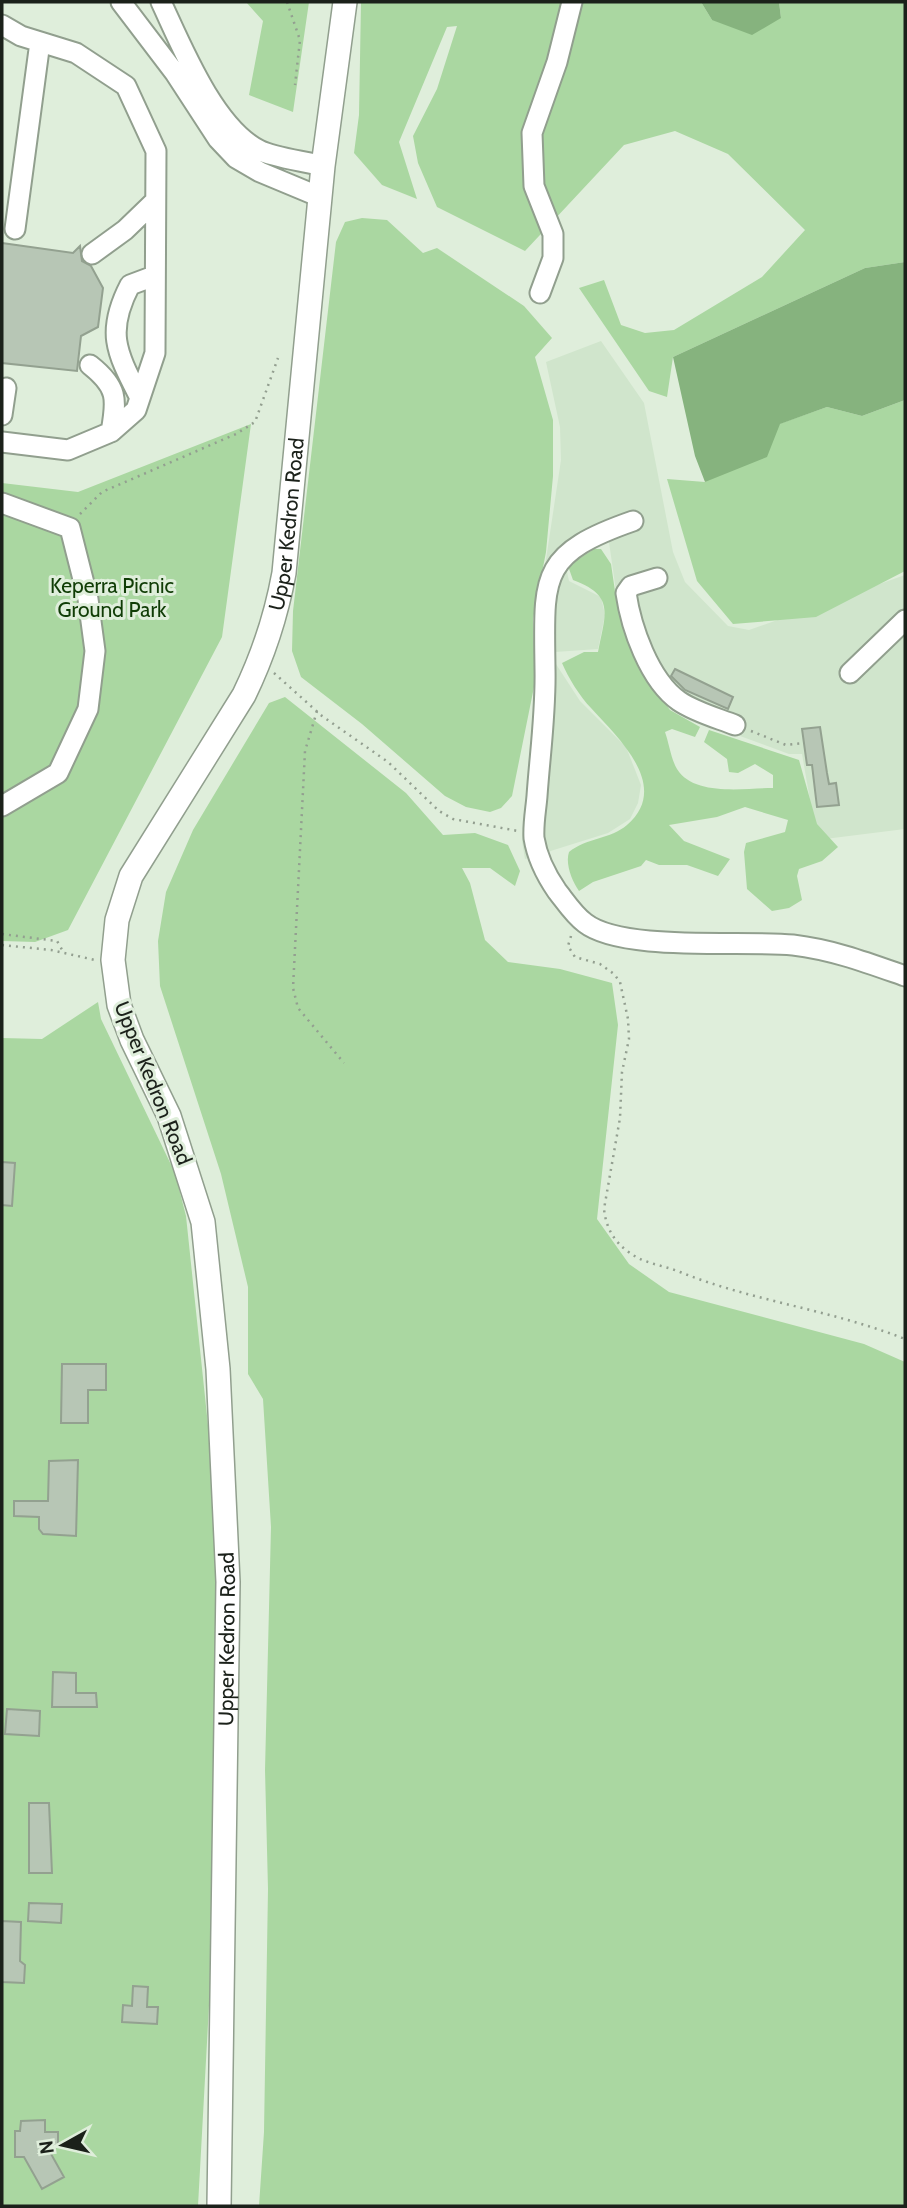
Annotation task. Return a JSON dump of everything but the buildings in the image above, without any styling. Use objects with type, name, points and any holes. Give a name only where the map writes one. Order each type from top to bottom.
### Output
[{"type":"main road","name":"Upper Kedron Road","points":[[219,2206],[228,1582],[218,1369],[203,1222],[177,1136],[119,1005],[113,960],[117,920],[131,876],[244,695],[259,664],[278,605],[284,573],[323,166],[345,2]]},
{"type":"lane","points":[[121,2],[175,73],[218,139],[236,158],[260,172],[320,197]]},
{"type":"lane","points":[[161,2],[219,117],[242,140],[262,152],[323,166]]},
{"type":"lane","points":[[541,293],[553,258],[553,234],[534,186],[532,133],[557,62],[572,2]]},
{"type":"lane","points":[[2,25],[40,42],[76,53],[126,86],[156,151],[155,353],[136,410],[111,432],[68,450],[2,442]]},
{"type":"lane","points":[[15,229],[40,42]]},
{"type":"lane","points":[[92,254],[125,230],[154,202]]},
{"type":"lane","points":[[140,398],[118,355],[116,310],[130,285],[154,276]]},
{"type":"lane","points":[[90,365],[106,377],[117,400],[111,432]]},
{"type":"lane","points":[[2,415],[6,388]]},
{"type":"lane","points":[[2,503],[70,528],[88,599],[95,651],[88,709],[58,773],[2,806]]},
{"type":"lane","points":[[633,521],[582,542],[560,561],[551,575],[545,601],[546,715],[534,834],[543,866],[554,886],[584,923],[600,931],[637,938],[792,945],[826,950],[863,959],[905,976]]},
{"type":"lane","points":[[657,578],[631,586],[626,593],[651,666],[672,695],[681,702],[735,725]]},
{"type":"lane","points":[[850,673],[905,620]]},
{"type":"path","points":[[286,2],[300,40],[295,85]]},
{"type":"path","points":[[70,528],[102,492],[236,434],[255,422],[278,358]]},
{"type":"path","points":[[259,664],[317,711],[388,762],[439,811],[453,818],[534,834]]},
{"type":"path","points":[[317,711],[305,751],[293,988],[298,1008],[344,1063]]},
{"type":"path","points":[[735,725],[786,745],[804,743]]},
{"type":"path","points":[[584,923],[570,937],[571,953],[607,967],[614,974],[620,982],[628,1019],[629,1039],[622,1072],[620,1118],[604,1209],[605,1223],[612,1236],[631,1255],[646,1263],[722,1287],[851,1319],[905,1339]]},
{"type":"path","points":[[2,934],[57,941],[64,953]]},
{"type":"path","points":[[2,945],[96,960]]},
{"type":"shaded area","points":[[701,2],[779,2],[781,18],[752,35],[712,20]]},
{"type":"shaded area","points":[[905,262],[905,400],[862,416],[827,407],[780,424],[767,457],[705,482],[695,456],[673,357],[865,268]]},
{"type":"shaded area","points":[[601,341],[644,403],[673,552],[685,582],[728,626],[749,630],[905,575],[905,829],[817,840],[802,754],[789,754],[688,717],[670,706],[658,691],[627,633],[616,591],[609,542],[589,548],[565,563],[569,581],[601,597],[605,615],[598,649],[555,652],[554,661],[580,701],[626,747],[641,785],[638,803],[630,819],[608,833],[525,859],[522,841],[541,692],[542,586],[561,460],[560,427],[546,362]]},
{"type":"green space","points":[[246,2],[309,2],[293,112],[249,95],[263,21]]},
{"type":"green space","points":[[361,2],[701,2],[712,20],[781,18],[779,2],[905,2],[905,262],[865,268],[673,357],[667,397],[649,391],[579,288],[604,280],[621,325],[645,333],[674,330],[762,277],[805,230],[728,154],[675,131],[624,145],[525,251],[437,207],[418,163],[413,136],[437,89],[457,26],[447,27],[399,142],[417,199],[382,185],[354,153],[359,115]]},
{"type":"green space","points":[[362,218],[387,220],[423,253],[437,248],[524,306],[552,338],[535,357],[553,420],[553,476],[546,552],[533,619],[535,682],[512,796],[501,808],[490,812],[466,807],[445,796],[362,724],[301,677],[292,651],[293,611],[336,242],[345,222]]},
{"type":"green space","points":[[905,400],[905,571],[816,617],[733,624],[697,581],[667,479],[705,482],[779,424],[827,407],[862,416]]},
{"type":"green space","name":"Keperra Picnic Ground Park","points":[[251,424],[222,637],[68,930],[35,942],[2,941],[2,483],[78,492]]},
{"type":"green space","points":[[594,549],[601,549],[611,564],[616,598],[638,667],[670,710],[700,727],[695,737],[672,729],[665,732],[675,765],[685,778],[695,784],[721,789],[773,788],[773,775],[755,764],[738,773],[729,772],[727,759],[704,742],[709,730],[799,760],[817,824],[838,847],[822,861],[799,869],[797,876],[802,900],[789,908],[772,911],[747,889],[744,852],[746,843],[785,832],[788,820],[745,807],[717,817],[669,825],[684,841],[730,859],[718,876],[687,865],[659,865],[646,860],[641,866],[593,882],[579,891],[576,887],[569,867],[569,852],[621,830],[639,810],[644,794],[642,778],[626,747],[583,698],[562,663],[584,652],[598,652],[605,617],[602,600],[587,586],[573,580],[568,566]]},
{"type":"green space","points":[[285,697],[406,793],[443,835],[475,833],[508,845],[520,871],[515,886],[490,868],[462,868],[470,883],[485,940],[508,962],[560,969],[612,983],[618,1025],[597,1219],[629,1264],[669,1292],[864,1344],[905,1362],[905,2206],[259,2206],[264,2132],[268,1889],[265,1770],[271,1527],[263,1399],[248,1374],[248,1287],[221,1174],[160,986],[158,941],[166,892],[193,830],[269,703]]},
{"type":"green space","points":[[98,1002],[101,1019],[175,1173],[186,1216],[219,1530],[212,1951],[198,2206],[2,2206],[2,1038],[42,1039]]}]
